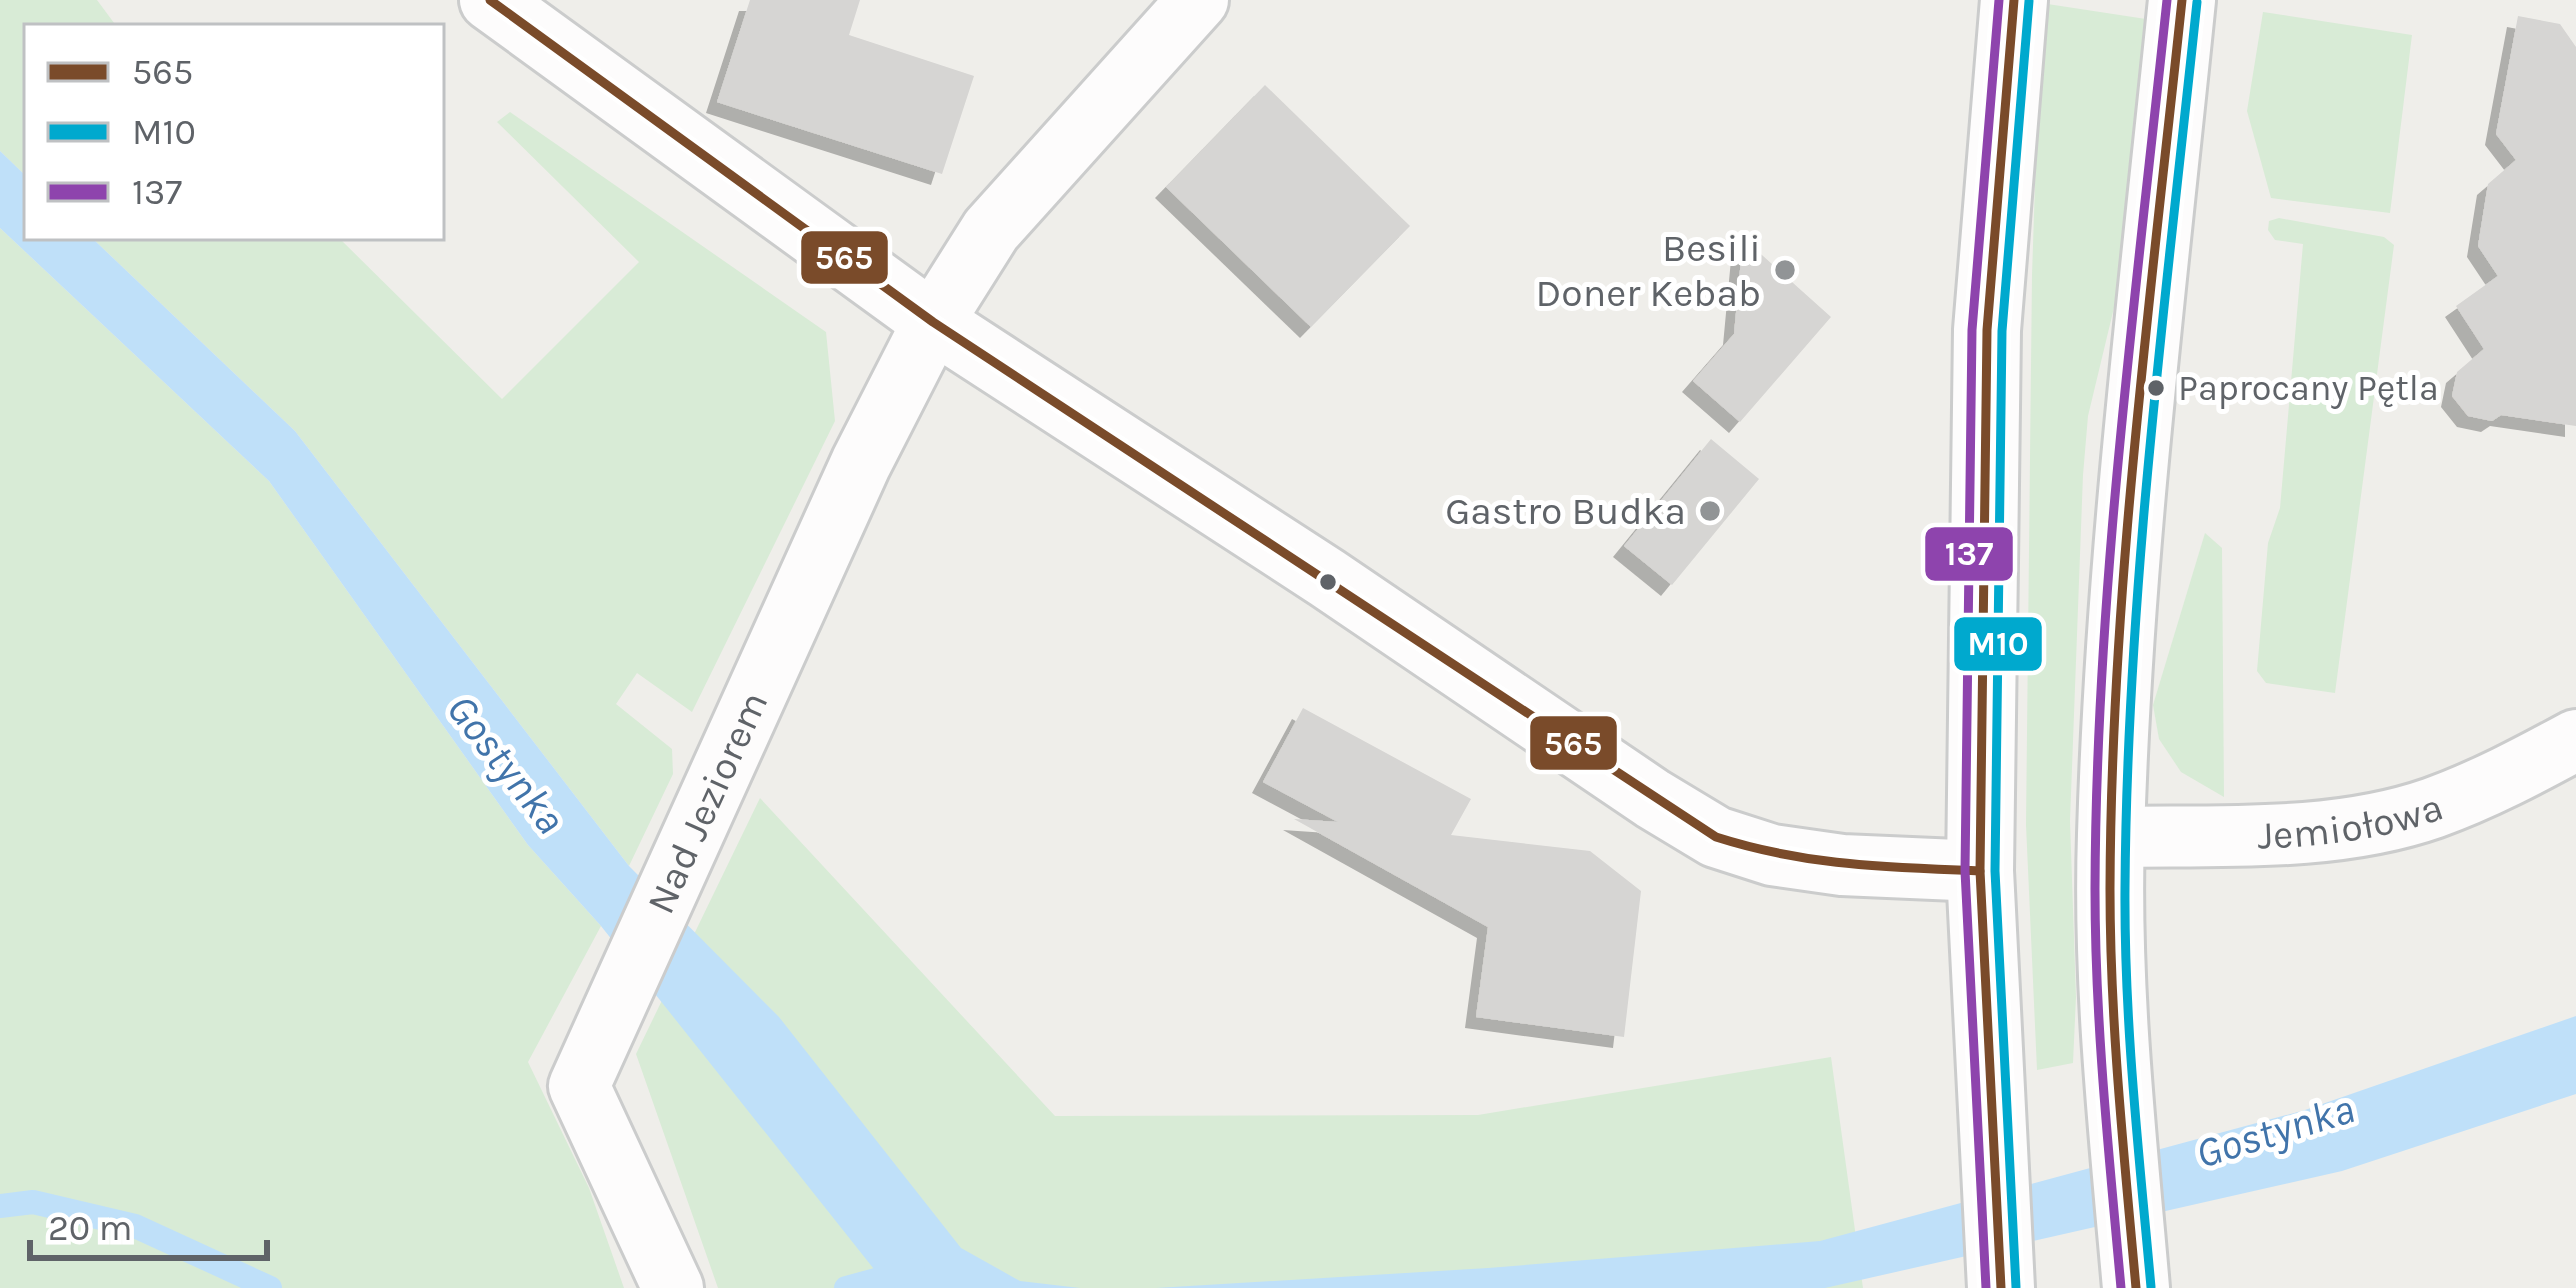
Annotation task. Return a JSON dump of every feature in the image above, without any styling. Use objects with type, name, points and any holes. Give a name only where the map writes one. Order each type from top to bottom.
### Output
[{"type":"street","points":[[490,0],[933,322],[1716,836],[1772,854],[1842,865],[1979,871]]},
{"type":"street","name":"Nad Jeziorem","points":[[672,1285],[579,1086],[861,463],[933,322],[991,230],[1198,0]]},
{"type":"street","points":[[2001,1288],[1979,871],[1988,330],[2014,0]]},
{"type":"street","points":[[2136,1288],[2114,1036],[2110,837],[2125,564],[2182,0]]},
{"type":"street","name":"Jemiołowa","points":[[2110,837],[2247,834],[2356,825],[2430,809],[2506,778],[2576,740]]},
{"type":"green space","points":[[0,0],[97,0],[115,24],[24,24],[24,174],[0,151]]},
{"type":"green space","points":[[2041,3],[2159,21],[2124,266],[2088,416],[2083,475],[2070,821],[2076,997],[2073,1063],[2037,1070],[2026,825],[2032,275]]},
{"type":"green space","points":[[2263,12],[2412,35],[2390,213],[2271,198],[2247,111]]},
{"type":"green space","points":[[510,112],[826,332],[835,421],[692,712],[637,673],[616,704],[672,749],[673,774],[629,866],[295,431],[94,240],[341,240],[502,399],[639,262],[497,122]]},
{"type":"green space","points":[[2279,218],[2384,237],[2394,245],[2335,693],[2266,683],[2257,671],[2268,543],[2280,508],[2303,244],[2275,240],[2268,230],[2269,221]]},
{"type":"green space","points":[[0,228],[269,481],[528,845],[601,926],[528,1062],[589,1188],[624,1288],[0,1288]]},
{"type":"green space","points":[[2205,533],[2222,548],[2224,797],[2181,772],[2159,739],[2153,705]]},
{"type":"green space","points":[[760,798],[1055,1116],[1478,1115],[1831,1057],[1863,1288],[718,1288],[636,1054]]},
{"type":"water","name":"Gostynka","points":[[0,151],[24,174],[24,240],[94,240],[295,431],[629,866],[779,1017],[961,1248],[1020,1281],[1080,1288],[889,1288],[601,926],[528,845],[269,481],[0,228]]},
{"type":"water","name":"Gostynka","points":[[2576,1016],[2576,1094],[2342,1171],[1825,1288],[1156,1288],[1820,1241],[2305,1110]]},
{"type":"building","points":[[750,0],[860,0],[849,35],[974,76],[942,174],[717,102]]},
{"type":"building","points":[[2518,16],[2560,24],[2576,47],[2576,426],[2501,415],[2492,421],[2468,416],[2452,396],[2457,372],[2484,349],[2456,306],[2498,276],[2478,246],[2488,184],[2516,160],[2496,134]]},
{"type":"building","points":[[1265,85],[1410,226],[1311,327],[1166,187]]},
{"type":"building","points":[[1743,238],[1831,317],[1740,422],[1693,381],[1734,334]]},
{"type":"building","points":[[1711,439],[1759,479],[1672,585],[1624,546]]},
{"type":"building","points":[[1303,708],[1471,799],[1451,835],[1590,851],[1641,891],[1624,1037],[1476,1017],[1488,927],[1294,819],[1338,822],[1263,782]]},
{"type":"waterway","points":[[0,1206],[33,1202],[135,1226],[270,1288]]},
{"type":"waterway","points":[[846,1288],[913,1270]]},
{"type":"transit line","name":"565","points":[[490,0],[933,322],[1716,837],[1815,859],[1980,871]]},
{"type":"transit line","name":"137","points":[[1986,1288],[1965,871],[1972,330],[1999,0]]},
{"type":"transit line","name":"565","points":[[2001,1288],[1980,871],[1987,330],[2014,0]]},
{"type":"transit line","name":"137","points":[[2121,1288],[2097,989],[2097,778],[2110,555],[2167,0]]},
{"type":"transit line","name":"565","points":[[2136,1288],[2112,989],[2112,778],[2125,555],[2182,0]]},
{"type":"transit line","name":"M10","points":[[2016,1287],[1995,871],[2002,331],[2029,1]]},
{"type":"transit line","name":"M10","points":[[2151,1287],[2127,988],[2127,777],[2150,444],[2197,2]]},
{"type":"place","name":"Besili Doner Kebab","points":[[1785,270]]},
{"type":"place","name":"Paprocany Pętla","points":[[2156,388]]},
{"type":"place","name":"Gastro Budka","points":[[1710,511]]}]
